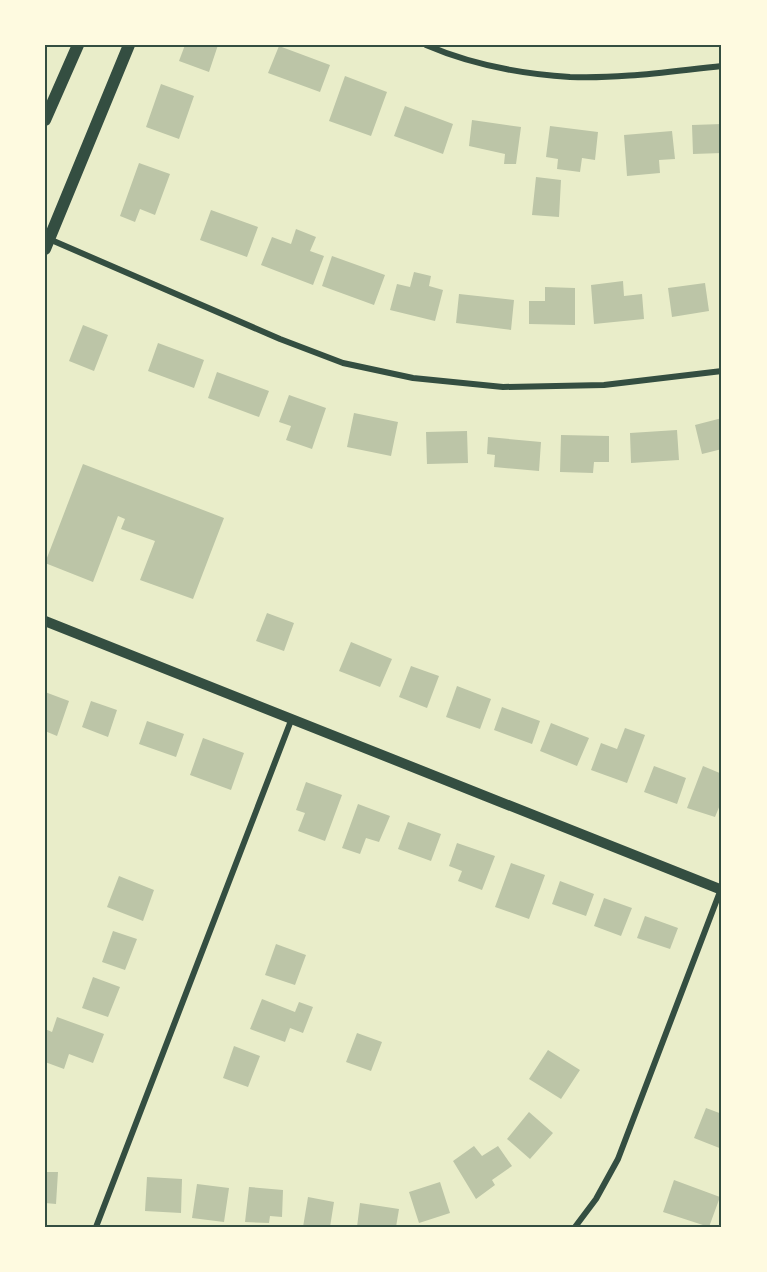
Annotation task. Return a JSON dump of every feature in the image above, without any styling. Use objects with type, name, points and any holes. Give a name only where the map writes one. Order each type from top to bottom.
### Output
[{"type":"main road","points":[[45,120],[78,45]]},
{"type":"main road","points":[[46,242],[129,45]]},
{"type":"street","points":[[426,45],[487,66],[569,77],[630,75],[722,66]]},
{"type":"street","points":[[46,242],[343,363],[414,378],[503,387],[604,386],[722,371]]},
{"type":"street","points":[[45,621],[721,889],[618,1160],[596,1199],[575,1227]]},
{"type":"street","points":[[96,1227],[292,718]]},
{"type":"building","points":[[185,45],[218,45],[209,72],[179,61]]},
{"type":"building","points":[[279,46],[330,65],[320,92],[268,73]]},
{"type":"building","points":[[345,76],[387,92],[371,136],[329,121]]},
{"type":"building","points":[[161,84],[194,96],[179,139],[146,127]]},
{"type":"building","points":[[405,106],[453,124],[443,154],[394,136]]},
{"type":"building","points":[[472,120],[521,127],[516,164],[504,164],[505,154],[469,146]]},
{"type":"building","points":[[722,124],[722,153],[693,154],[692,125]]},
{"type":"building","points":[[550,126],[598,132],[595,160],[582,158],[580,172],[557,169],[558,159],[546,157]]},
{"type":"building","points":[[672,131],[675,159],[659,160],[660,173],[627,176],[624,135]]},
{"type":"building","points":[[139,163],[170,174],[155,215],[140,209],[135,222],[120,216]]},
{"type":"building","points":[[536,177],[561,180],[559,217],[532,215]]},
{"type":"building","points":[[211,210],[258,227],[247,257],[200,240]]},
{"type":"building","points":[[296,229],[316,237],[310,251],[324,256],[313,285],[261,265],[272,237],[291,244]]},
{"type":"building","points":[[332,256],[385,275],[374,305],[322,286]]},
{"type":"building","points":[[414,272],[431,276],[429,286],[443,290],[435,321],[390,310],[397,284],[410,287]]},
{"type":"building","points":[[623,281],[624,296],[642,294],[644,319],[594,324],[591,285]]},
{"type":"building","points":[[705,283],[709,311],[672,317],[668,288]]},
{"type":"building","points":[[545,287],[575,288],[575,325],[529,324],[529,301],[545,301]]},
{"type":"building","points":[[459,294],[514,300],[511,330],[456,323]]},
{"type":"building","points":[[83,325],[108,335],[94,371],[69,361]]},
{"type":"building","points":[[158,343],[204,360],[194,388],[148,371]]},
{"type":"building","points":[[217,372],[269,391],[259,417],[208,398]]},
{"type":"building","points":[[289,395],[326,408],[312,449],[286,440],[291,426],[279,422]]},
{"type":"building","points":[[354,413],[398,422],[391,456],[347,447]]},
{"type":"building","points":[[722,418],[722,449],[702,454],[695,425]]},
{"type":"building","points":[[677,430],[679,460],[631,463],[630,433]]},
{"type":"building","points":[[467,431],[468,463],[427,464],[426,432]]},
{"type":"building","points":[[561,435],[609,436],[609,462],[594,462],[593,473],[560,472]]},
{"type":"building","points":[[488,437],[541,442],[539,471],[494,467],[495,455],[487,454]]},
{"type":"building","points":[[83,464],[224,518],[193,599],[140,580],[155,541],[121,529],[125,519],[118,516],[93,582],[45,563]]},
{"type":"building","points":[[267,613],[294,623],[284,651],[256,641]]},
{"type":"building","points":[[351,642],[392,659],[380,687],[339,671]]},
{"type":"building","points":[[411,666],[439,676],[427,708],[399,697]]},
{"type":"building","points":[[457,686],[491,699],[480,729],[446,717]]},
{"type":"building","points":[[45,692],[69,701],[57,736],[45,731]]},
{"type":"building","points":[[91,701],[117,710],[108,737],[82,727]]},
{"type":"building","points":[[502,707],[540,721],[532,744],[494,730]]},
{"type":"building","points":[[147,721],[184,734],[176,757],[139,744]]},
{"type":"building","points":[[551,723],[589,738],[577,766],[540,751]]},
{"type":"building","points":[[625,728],[645,735],[627,783],[591,770],[601,743],[617,749]]},
{"type":"building","points":[[203,738],[244,753],[231,790],[190,775]]},
{"type":"building","points":[[654,766],[686,778],[677,804],[644,792]]},
{"type":"building","points":[[703,766],[722,774],[722,800],[715,817],[687,808]]},
{"type":"building","points":[[306,782],[342,795],[325,841],[298,831],[305,813],[296,810]]},
{"type":"building","points":[[358,804],[390,816],[379,842],[366,838],[360,854],[342,848]]},
{"type":"building","points":[[408,822],[441,834],[431,861],[398,849]]},
{"type":"building","points":[[457,843],[495,856],[482,890],[458,881],[462,871],[449,866]]},
{"type":"building","points":[[511,863],[545,875],[529,919],[495,907]]},
{"type":"building","points":[[119,876],[154,890],[143,921],[107,907]]},
{"type":"building","points":[[560,881],[594,894],[586,916],[552,904]]},
{"type":"building","points":[[604,898],[632,908],[621,936],[594,926]]},
{"type":"building","points":[[645,916],[678,928],[670,949],[637,938]]},
{"type":"building","points":[[113,931],[137,939],[125,970],[102,962]]},
{"type":"building","points":[[276,944],[306,955],[295,985],[265,975]]},
{"type":"building","points":[[93,977],[120,987],[108,1017],[82,1008]]},
{"type":"building","points":[[262,999],[295,1012],[299,1002],[313,1007],[303,1033],[290,1028],[285,1042],[250,1029]]},
{"type":"building","points":[[57,1017],[104,1034],[93,1063],[69,1054],[64,1069],[45,1062],[45,1029],[52,1032]]},
{"type":"building","points":[[357,1033],[382,1042],[371,1071],[346,1062]]},
{"type":"building","points":[[234,1046],[260,1056],[248,1087],[223,1078]]},
{"type":"building","points":[[548,1050],[580,1070],[561,1099],[529,1079]]},
{"type":"building","points":[[706,1108],[722,1114],[722,1149],[694,1138]]},
{"type":"building","points":[[529,1112],[553,1133],[530,1159],[507,1139]]},
{"type":"building","points":[[474,1146],[482,1156],[498,1146],[512,1166],[492,1180],[495,1185],[476,1199],[453,1161]]},
{"type":"building","points":[[45,1172],[58,1172],[56,1204],[45,1203]]},
{"type":"building","points":[[147,1177],[182,1179],[181,1213],[145,1211]]},
{"type":"building","points":[[674,1180],[720,1197],[709,1227],[663,1212]]},
{"type":"building","points":[[440,1182],[450,1213],[419,1223],[409,1192]]},
{"type":"building","points":[[197,1184],[229,1188],[224,1222],[192,1218]]},
{"type":"building","points":[[249,1187],[283,1190],[282,1217],[270,1216],[269,1223],[245,1222]]},
{"type":"building","points":[[308,1197],[334,1202],[330,1227],[303,1227]]},
{"type":"building","points":[[360,1203],[399,1209],[396,1227],[357,1227]]}]
